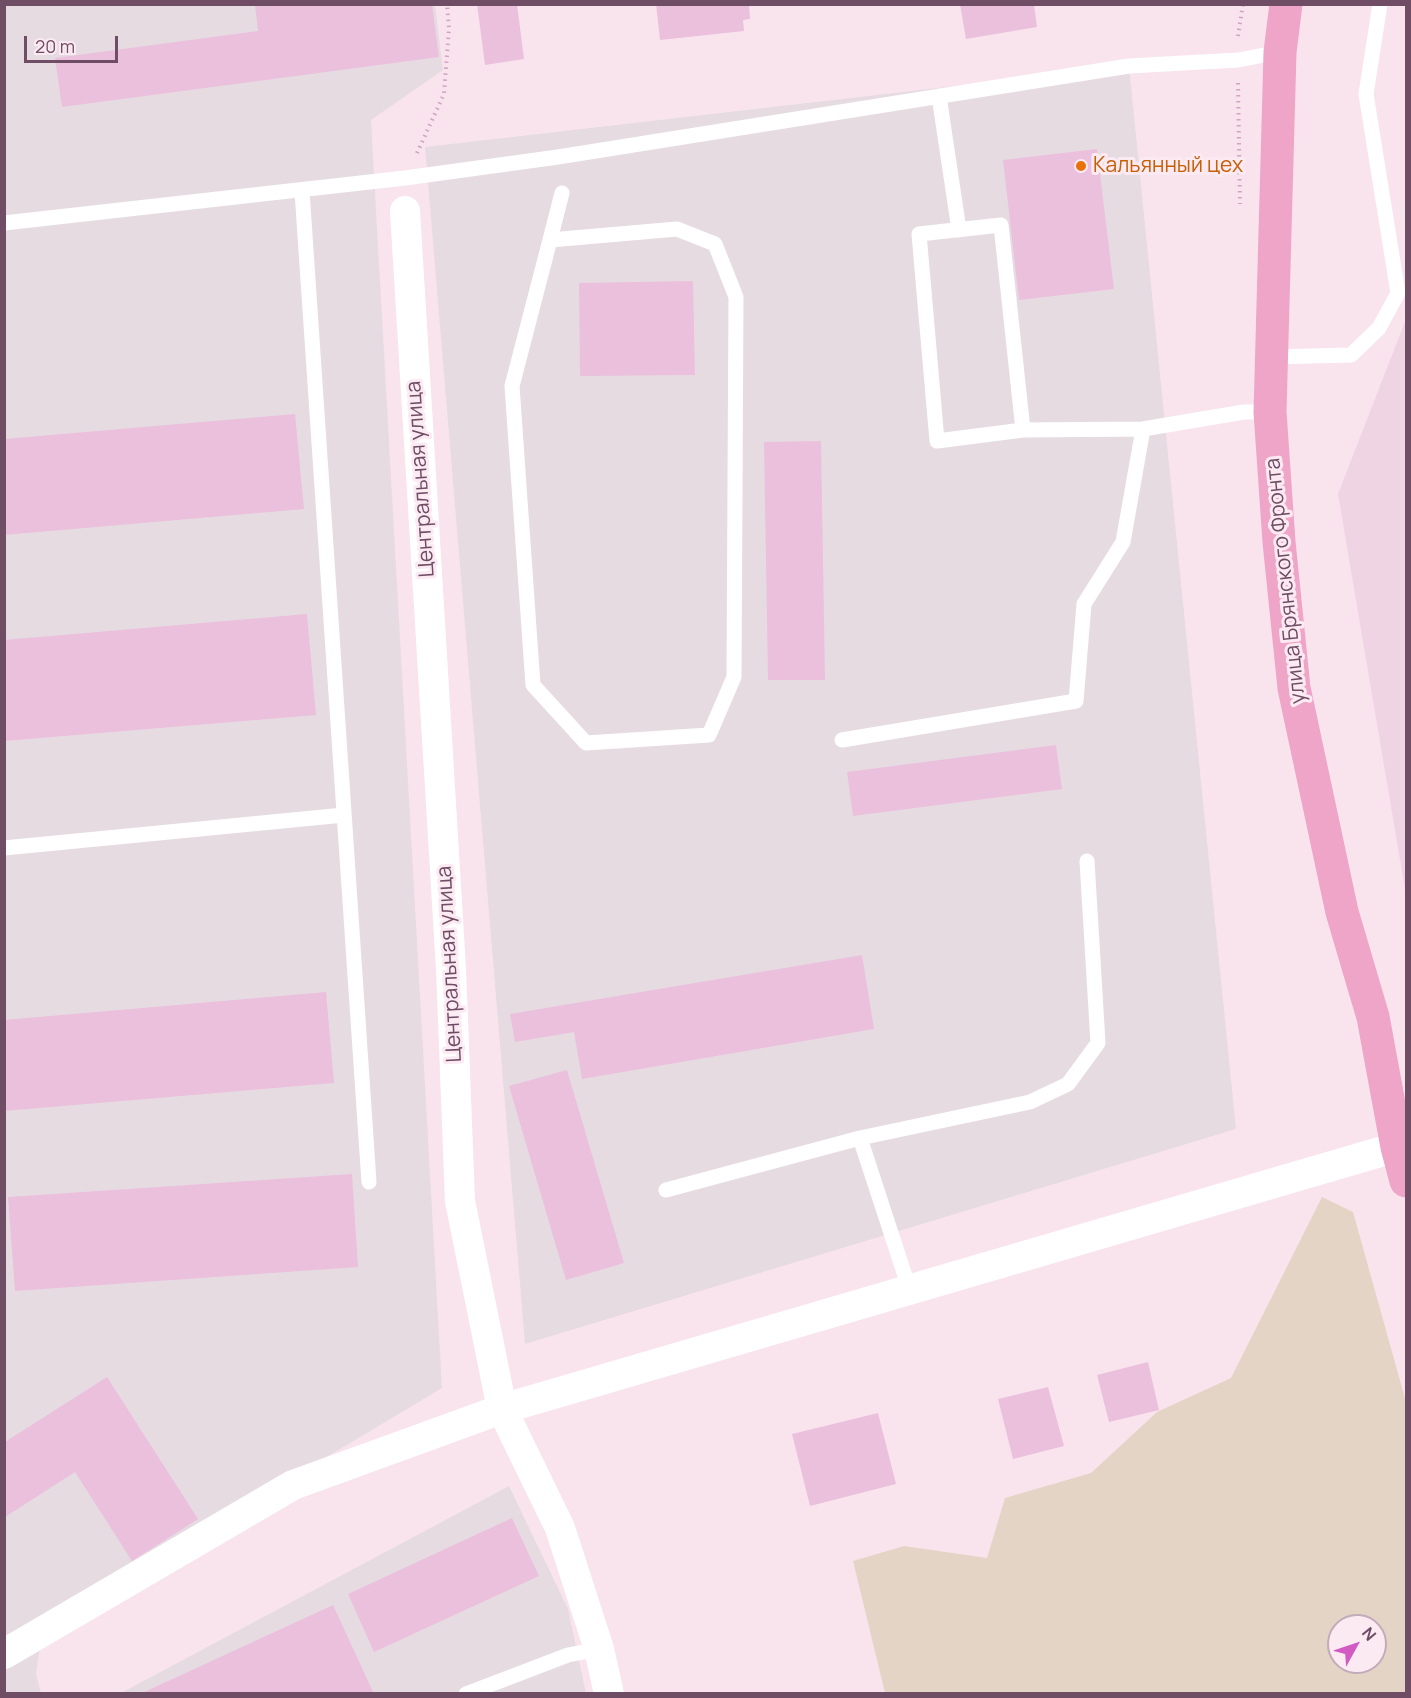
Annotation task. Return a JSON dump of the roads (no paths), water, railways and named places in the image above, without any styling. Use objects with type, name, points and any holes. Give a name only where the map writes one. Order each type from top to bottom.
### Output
[{"type":"main road","name":"улица Брянского Фронта","points":[[1286,4],[1280,52],[1270,412],[1279,542],[1294,688],[1342,912],[1373,1017],[1397,1147],[1407,1181]]},
{"type":"street","name":"Центральная улица","points":[[405,211],[451,969],[460,1201],[502,1409],[560,1528],[598,1649],[609,1694]]},
{"type":"street","points":[[4,1654],[293,1485],[502,1409],[1397,1147]]},
{"type":"lane","points":[[1270,357],[1352,355],[1380,328],[1398,292],[1366,94],[1380,4]]},
{"type":"lane","points":[[4,222],[405,178],[558,157],[1129,66],[1238,60],[1280,52]]},
{"type":"lane","points":[[939,96],[959,230]]},
{"type":"lane","points":[[302,191],[369,1182]]},
{"type":"lane","points":[[550,240],[677,229],[715,244],[736,297],[734,677],[710,735],[586,743],[533,685],[512,386],[550,240],[562,194]]},
{"type":"lane","points":[[1023,430],[1000,225],[919,234],[937,441],[1023,430],[1143,429],[1244,412],[1270,412]]},
{"type":"lane","points":[[842,740],[1076,701],[1084,604],[1123,542],[1143,429]]},
{"type":"lane","points":[[4,848],[344,815]]},
{"type":"lane","points":[[666,1190],[860,1138],[1030,1102],[1068,1084],[1098,1043],[1087,861]]},
{"type":"lane","points":[[860,1138],[910,1291]]},
{"type":"lane","points":[[466,1694],[568,1655],[598,1649]]},
{"type":"place","name":"Кальянный цех","points":[[1081,166]]}]
